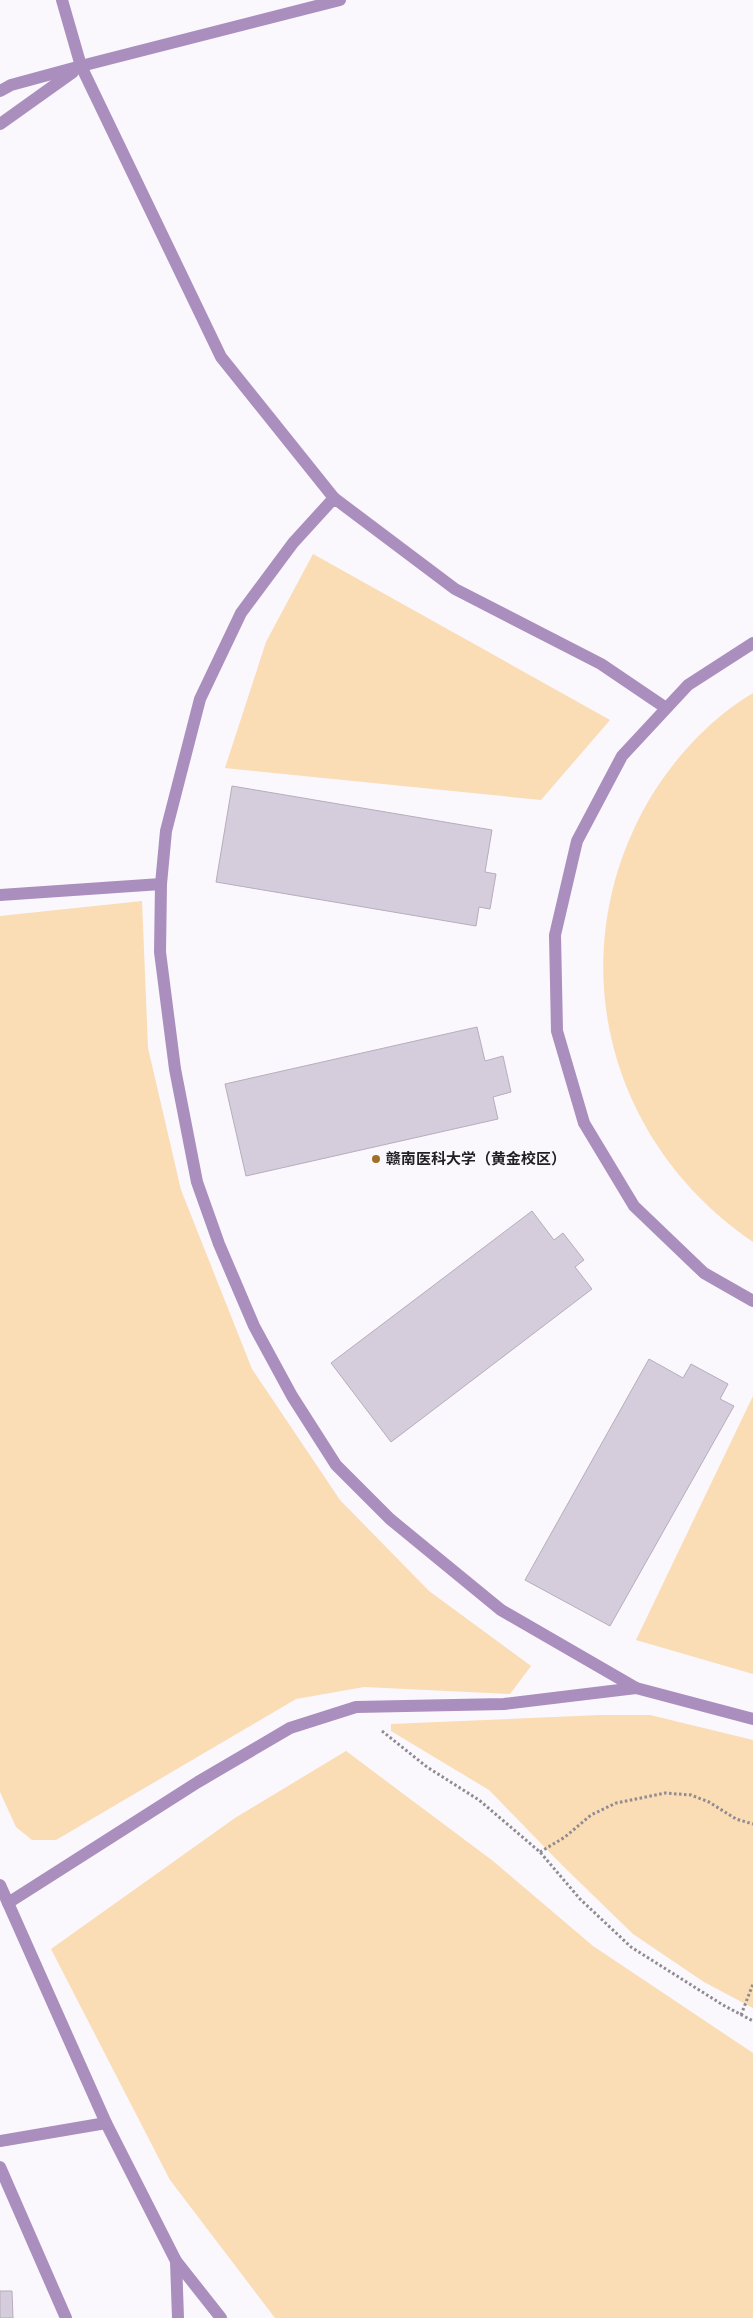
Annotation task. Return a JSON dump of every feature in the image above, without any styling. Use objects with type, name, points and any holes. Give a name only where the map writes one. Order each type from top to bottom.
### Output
[{"type":"street","points":[[62,0],[81,66],[222,357],[334,498],[456,589],[601,664],[666,708]]},
{"type":"street","points":[[0,91],[11,85],[81,66],[340,0]]},
{"type":"street","points":[[0,124],[81,66]]},
{"type":"street","points":[[334,498],[293,543],[241,613],[200,699],[166,831],[161,884],[160,952],[175,1068],[197,1182],[218,1244],[254,1326],[292,1396],[336,1464],[390,1519],[500,1610],[636,1688],[753,1720]]},
{"type":"street","points":[[753,643],[688,685],[622,756],[577,841],[554,935],[557,1031],[584,1123],[634,1206],[704,1273],[753,1301]]},
{"type":"street","points":[[0,895],[161,884]]},
{"type":"street","points":[[8,1903],[198,1782],[290,1728],[356,1708],[504,1704],[636,1688]]},
{"type":"street","points":[[0,1885],[106,2123],[176,2262],[221,2318]]},
{"type":"street","points":[[0,2141],[106,2123]]},
{"type":"street","points":[[0,2167],[66,2318]]},
{"type":"street","points":[[176,2262],[178,2318]]},
{"type":"path","points":[[356,1708],[401,1747],[479,1800],[540,1852],[580,1899],[630,1947],[753,2022]]},
{"type":"path","points":[[540,1852],[565,1837],[591,1815],[616,1803],[665,1793],[691,1795],[709,1802],[736,1819],[753,1824]]},
{"type":"path","points":[[741,2015],[753,1984]]},
{"type":"shaded area","points":[[313,554],[610,720],[541,800],[225,768],[266,642]]},
{"type":"shaded area","points":[[753,693],[753,1242],[703,1201],[662,1153],[632,1099],[612,1042],[604,982],[607,920],[622,859],[649,800],[670,769],[695,740],[723,714]]},
{"type":"shaded area","points":[[142,901],[148,1048],[181,1190],[252,1369],[340,1500],[429,1591],[531,1666],[510,1694],[364,1687],[296,1699],[56,1840],[32,1840],[16,1827],[0,1792],[0,916]]},
{"type":"shaded area","points":[[753,1396],[753,1674],[636,1640]]},
{"type":"shaded area","points":[[600,1715],[650,1715],[753,1740],[753,2008],[704,1982],[633,1934],[489,1790],[391,1731],[391,1724]]},
{"type":"shaded area","points":[[346,1751],[493,1861],[593,1946],[753,2053],[753,2318],[275,2318],[170,2180],[51,1949],[235,1818]]},
{"type":"building","points":[[232,786],[492,830],[485,872],[496,874],[490,909],[479,907],[476,926],[216,882]]},
{"type":"building","points":[[477,1027],[485,1061],[503,1056],[511,1092],[493,1097],[498,1119],[246,1176],[225,1084]]},
{"type":"building","points":[[532,1211],[554,1240],[563,1233],[584,1260],[575,1267],[592,1289],[391,1442],[331,1363]]},
{"type":"building","points":[[649,1359],[683,1378],[691,1364],[728,1384],[720,1399],[734,1406],[610,1626],[525,1580]]},
{"type":"building","points":[[0,2291],[12,2291],[13,2318],[0,2318]]},
{"type":"place","name":"赣南医科大学（黄金校区）","points":[[376,1159]]}]
